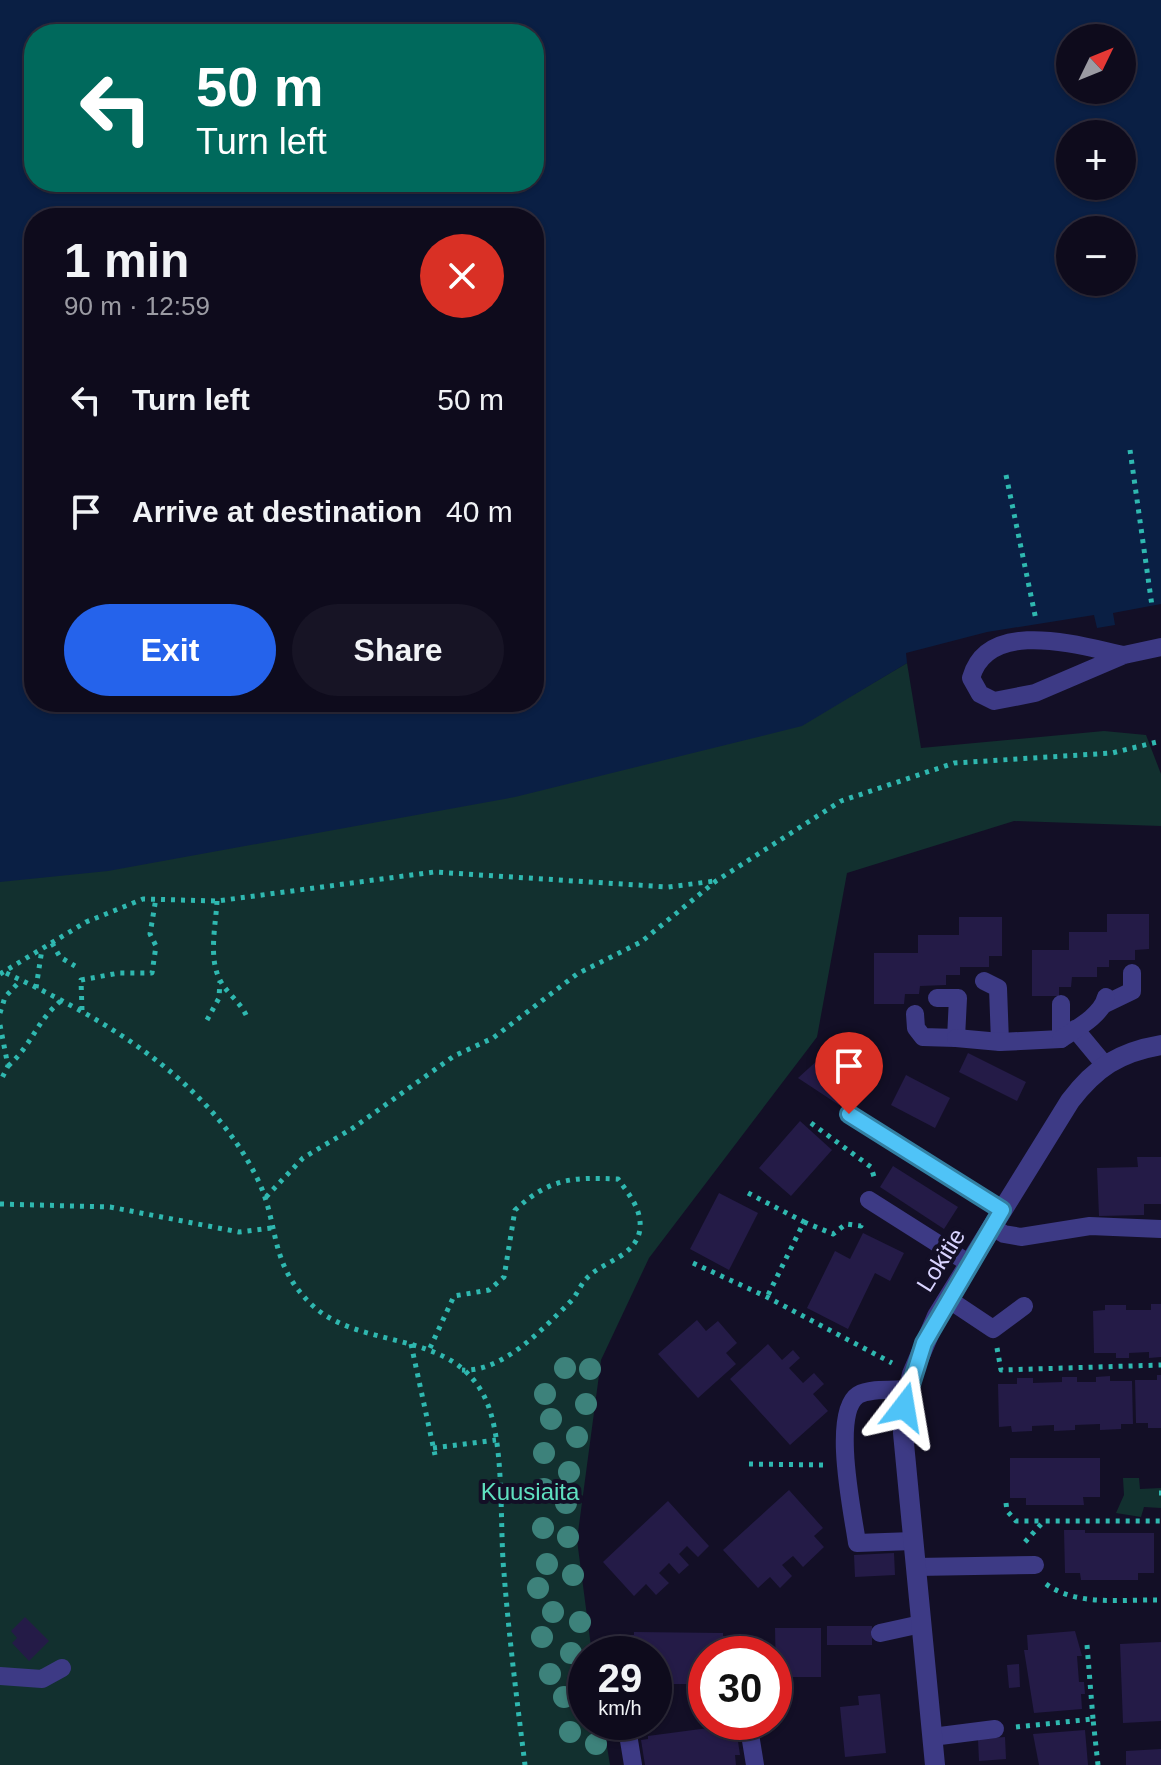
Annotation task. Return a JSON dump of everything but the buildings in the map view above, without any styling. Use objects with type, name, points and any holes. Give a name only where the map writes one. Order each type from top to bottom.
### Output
[{"type":"street","name":"Lokitie","points":[[935,1765],[903,1433],[910,1381],[948,1299],[1070,1101],[1104,1064],[1121,1054],[1161,1045]]},
{"type":"lane","points":[[1124,655],[1073,644],[1036,641],[1007,644],[987,650],[975,664],[971,678],[980,694],[994,701],[1035,693],[1124,655],[1161,647]]},
{"type":"lane","points":[[915,1014],[916,1028],[923,1037],[1000,1042],[1068,1034],[1106,1001],[1132,991],[1132,973]]},
{"type":"lane","points":[[984,981],[998,988],[1000,1042]]},
{"type":"lane","points":[[937,998],[958,998],[956,1038]]},
{"type":"lane","points":[[1061,1004],[1068,1034],[1104,1064]]},
{"type":"lane","points":[[849,1114],[997,1219],[1004,1234],[1021,1237],[1090,1226],[1161,1229]]},
{"type":"lane","points":[[869,1200],[970,1264]]},
{"type":"lane","points":[[948,1299],[993,1329],[1024,1306]]},
{"type":"lane","points":[[910,1381],[860,1393],[850,1403],[845,1431],[846,1465],[857,1543],[913,1541]]},
{"type":"lane","points":[[916,1567],[1029,1565]]},
{"type":"lane","points":[[880,1633],[921,1624]]},
{"type":"lane","points":[[0,1676],[42,1679],[62,1668]]},
{"type":"lane","points":[[932,1737],[995,1729]]},
{"type":"lane","points":[[629,1740],[633,1765]]},
{"type":"lane","points":[[751,1740],[755,1765]]},
{"type":"path","points":[[1130,450],[1152,606]]},
{"type":"path","points":[[1006,475],[1037,625]]},
{"type":"path","points":[[266,1197],[303,1158],[353,1128],[454,1056],[493,1038],[577,974],[641,942],[716,881],[841,801],[954,763],[1112,753],[1161,741]]},
{"type":"path","points":[[3,973],[86,922],[143,899],[217,901],[434,872],[668,887],[716,881]]},
{"type":"path","points":[[82,1010],[81,980],[119,973],[152,973],[156,946],[150,934],[156,898]]},
{"type":"path","points":[[207,1020],[219,998],[220,980],[214,960],[217,901]]},
{"type":"path","points":[[52,943],[60,957],[75,966]]},
{"type":"path","points":[[36,988],[42,949]]},
{"type":"path","points":[[3,973],[82,1010],[124,1035],[200,1100],[245,1157],[266,1197],[271,1228],[290,1278],[330,1321],[364,1334],[430,1348],[460,1369],[483,1392],[495,1425],[503,1571],[525,1765]]},
{"type":"path","points":[[1,1008],[5,997],[21,980]]},
{"type":"path","points":[[220,980],[240,1000],[247,1017]]},
{"type":"path","points":[[2,1078],[8,1066],[21,1054],[42,1016],[62,1000]]},
{"type":"path","points":[[0,1025],[8,1066]]},
{"type":"path","points":[[430,1348],[454,1296],[489,1290],[504,1277],[515,1210],[548,1185],[577,1177],[618,1179],[635,1203],[640,1232],[624,1255],[588,1276],[570,1303],[489,1368],[460,1369]]},
{"type":"path","points":[[748,1193],[804,1222],[767,1297]]},
{"type":"path","points":[[0,1204],[110,1207],[239,1232],[271,1228]]},
{"type":"path","points":[[693,1263],[767,1297],[910,1381]]},
{"type":"path","points":[[993,1329],[1001,1370],[1161,1365]]},
{"type":"path","points":[[411,1344],[434,1452],[496,1440]]},
{"type":"path","points":[[749,1464],[846,1465]]},
{"type":"path","points":[[1006,1503],[1007,1511],[1016,1521],[1161,1521]]},
{"type":"path","points":[[1044,1521],[1025,1541],[1029,1565],[1061,1595],[1080,1599],[1161,1600]]},
{"type":"path","points":[[1087,1645],[1098,1765]]},
{"type":"path","points":[[995,1729],[1093,1719]]},
{"type":"green space","name":"Kuusiaita","points":[[907,663],[921,748],[1104,731],[1146,735],[1161,774],[1161,826],[1014,821],[847,873],[817,1037],[649,1258],[601,1360],[577,1540],[590,1636],[568,1636],[568,1740],[606,1740],[610,1765],[0,1765],[0,769],[389,721],[851,696]]},
{"type":"green space","points":[[1123,1478],[1139,1478],[1140,1489],[1161,1488],[1161,1508],[1144,1507],[1141,1517],[1116,1513],[1124,1495]]},
{"type":"water","points":[[0,0],[1161,0],[1161,604],[1113,613],[1115,625],[1097,628],[1094,615],[987,632],[906,653],[907,663],[802,726],[515,797],[108,871],[0,882]]},
{"type":"route","points":[[849,1114],[1002,1210],[937,1316],[912,1374],[904,1407]]}]
